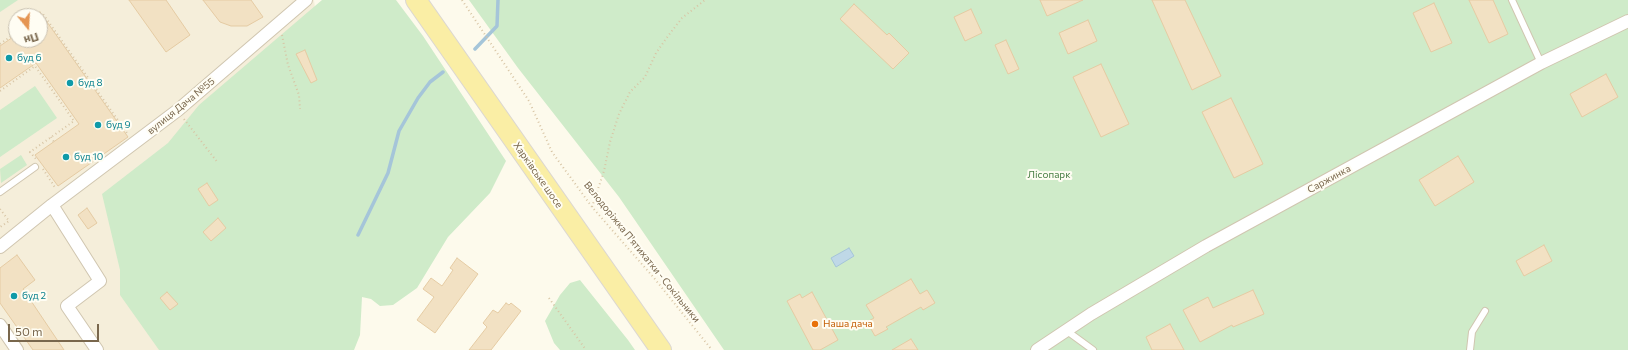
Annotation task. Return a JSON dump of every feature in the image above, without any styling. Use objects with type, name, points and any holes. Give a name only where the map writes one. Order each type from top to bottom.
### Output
[{"type":"main road","name":"Харківське шосе","points":[[416,0],[661,350]]},
{"type":"street","name":"вулиця Дача №55","points":[[0,247],[52,205],[178,110],[306,0]]},
{"type":"street","name":"Саржинка","points":[[1037,350],[1067,330],[1206,246],[1541,63],[1628,21]]},
{"type":"street","points":[[52,205],[100,281],[67,306],[97,350]]},
{"type":"street","points":[[0,325],[17,350]]},
{"type":"lane","points":[[1512,0],[1541,63]]},
{"type":"lane","points":[[0,192],[35,167]]},
{"type":"lane","points":[[1470,350],[1472,332],[1485,311]]},
{"type":"lane","points":[[1067,330],[1094,350]]},
{"type":"path","name":"Велодоріжка П'ятихатки - Сокільники","points":[[462,0],[529,101],[552,152],[592,207],[654,278],[712,350]]},
{"type":"path","points":[[592,207],[604,171],[610,142],[630,92],[645,77],[656,52],[682,18],[705,0]]},
{"type":"path","points":[[48,21],[128,135]]},
{"type":"path","points":[[280,22],[288,66],[299,94],[300,108]]},
{"type":"path","points":[[0,91],[35,66],[74,121],[30,152],[59,192]]},
{"type":"path","points":[[178,110],[218,163]]},
{"type":"path","points":[[51,137],[54,142]]},
{"type":"path","points":[[0,209],[9,221],[0,227]]},
{"type":"path","points":[[549,298],[586,350]]},
{"type":"shaded area","points":[[0,0],[314,0],[319,38],[295,350],[0,350]]},
{"type":"green space","points":[[0,0],[18,0],[0,12]]},
{"type":"green space","points":[[322,0],[396,0],[423,36],[506,161],[490,193],[448,237],[417,288],[393,305],[380,306],[371,299],[362,297],[360,335],[354,350],[159,350],[120,295],[120,270],[102,194],[168,143],[199,105]]},
{"type":"green space","name":"Лісопарк","points":[[469,0],[1628,0],[1628,350],[724,350],[619,197],[518,68]]},
{"type":"green space","points":[[35,86],[57,118],[0,157],[0,110]]},
{"type":"green space","points":[[21,155],[27,165],[1,183],[0,169]]},
{"type":"green space","points":[[580,280],[635,350],[560,350],[554,343],[545,321],[560,295],[570,283]]},
{"type":"water","points":[[849,248],[854,256],[836,267],[831,258]]},
{"type":"building","points":[[129,0],[166,0],[190,35],[166,52]]},
{"type":"building","points":[[203,0],[251,0],[263,17],[247,26],[231,26],[220,22]]},
{"type":"building","points":[[1040,0],[1083,0],[1047,16]]},
{"type":"building","points":[[1152,0],[1185,0],[1221,76],[1192,90]]},
{"type":"building","points":[[1469,0],[1493,0],[1508,34],[1489,43]]},
{"type":"building","points":[[1434,3],[1452,43],[1431,52],[1413,13]]},
{"type":"building","points":[[854,4],[887,35],[889,33],[909,53],[893,69],[840,19]]},
{"type":"building","points":[[971,9],[982,33],[965,41],[954,17]]},
{"type":"building","points":[[1088,20],[1097,41],[1068,54],[1059,33]]},
{"type":"building","points":[[48,23],[128,137],[58,186],[35,155],[79,124],[36,63],[0,88],[0,46],[8,40],[8,48],[48,48]]},
{"type":"building","points":[[1006,40],[1019,69],[1008,74],[995,45]]},
{"type":"building","points":[[305,50],[317,80],[311,83],[296,54]]},
{"type":"building","points":[[1101,64],[1129,124],[1101,137],[1073,77]]},
{"type":"building","points":[[1606,74],[1618,97],[1582,117],[1570,94]]},
{"type":"building","points":[[1231,98],[1263,164],[1234,178],[1202,112]]},
{"type":"building","points":[[1458,156],[1474,182],[1435,206],[1419,180]]},
{"type":"building","points":[[207,183],[218,200],[209,206],[198,189]]},
{"type":"building","points":[[87,208],[97,223],[88,229],[78,215]]},
{"type":"building","points":[[218,218],[226,228],[211,241],[203,232]]},
{"type":"building","points":[[1544,245],[1552,261],[1524,276],[1516,261]]},
{"type":"building","name":"буд 2","points":[[17,255],[35,280],[23,289],[64,350],[33,350],[0,303],[0,268]]},
{"type":"building","points":[[457,258],[478,274],[435,333],[417,320],[434,297],[423,289],[431,278],[442,286],[453,270],[450,268]]},
{"type":"building","points":[[911,279],[920,294],[927,290],[935,303],[923,310],[921,307],[886,327],[888,329],[875,336],[867,322],[874,318],[866,305]]},
{"type":"building","points":[[1253,290],[1264,314],[1233,327],[1232,325],[1200,342],[1183,310],[1208,297],[1213,308]]},
{"type":"building","points":[[167,292],[178,304],[170,310],[160,298]]},
{"type":"building","points":[[812,292],[838,340],[820,350],[813,350],[787,301],[800,294],[802,298]]},
{"type":"building","points":[[506,303],[509,305],[511,303],[521,311],[491,350],[469,350],[487,327],[483,323],[493,310],[498,313]]},
{"type":"building","points":[[1170,324],[1184,350],[1152,350],[1146,337]]},
{"type":"building","points":[[911,339],[918,350],[892,350]]},
{"type":"waterway","points":[[475,49],[497,26],[498,0]]},
{"type":"waterway","points":[[358,235],[388,173],[399,131],[418,98],[430,82],[443,72]]},
{"type":"place","name":"буд 6","points":[[9,58]]},
{"type":"place","name":"буд 8","points":[[70,83]]},
{"type":"place","name":"буд 9","points":[[98,125]]},
{"type":"place","name":"буд 10","points":[[66,157]]},
{"type":"place","name":"буд 2","points":[[14,296]]},
{"type":"place","name":"Наша дача","points":[[815,324]]}]
